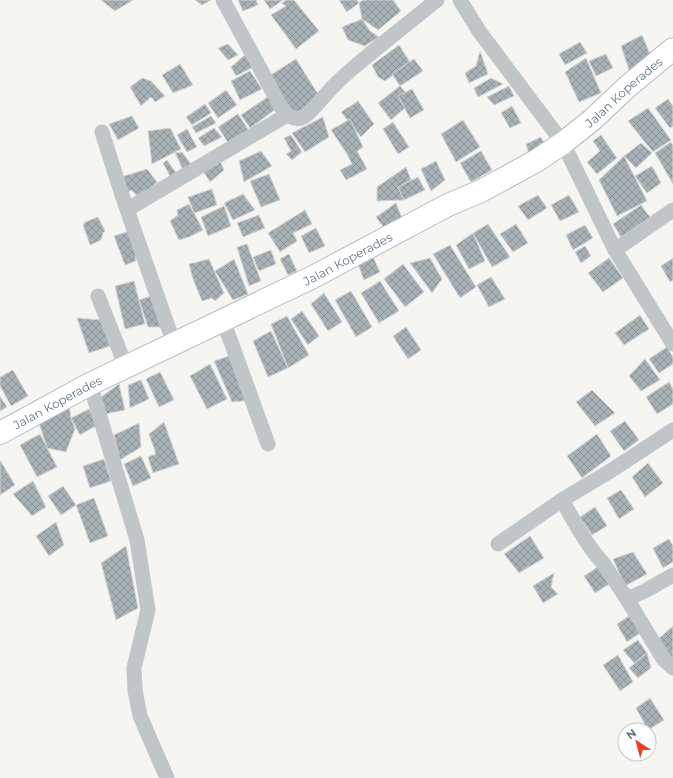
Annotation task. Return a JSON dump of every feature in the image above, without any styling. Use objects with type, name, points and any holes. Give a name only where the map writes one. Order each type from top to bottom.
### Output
[{"type":"street","points":[[223,0],[275,96],[288,115],[297,119],[306,116],[332,87],[378,46],[437,0]]},
{"type":"street","points":[[460,0],[479,31],[563,143],[615,250],[673,344]]},
{"type":"street","name":"Jalan Koperades","points":[[0,433],[90,384],[313,277],[448,205],[480,191],[536,161],[563,143],[592,120],[627,87],[673,49]]},
{"type":"street","points":[[128,209],[288,115]]},
{"type":"street","points":[[102,132],[174,344]]},
{"type":"street","points":[[615,250],[673,210]]},
{"type":"street","points":[[98,296],[126,367]]},
{"type":"street","points":[[223,320],[268,444]]},
{"type":"street","points":[[90,384],[137,540],[148,610],[134,668],[135,690],[140,716],[167,778]]},
{"type":"street","points":[[498,544],[562,500],[612,470],[673,430]]},
{"type":"street","points":[[562,500],[581,533],[627,599],[664,660],[673,668]]},
{"type":"street","points":[[627,599],[673,576]]},
{"type":"building","points":[[101,0],[133,0],[115,11]]},
{"type":"building","points":[[195,0],[211,0],[202,5]]},
{"type":"building","points":[[238,0],[256,0],[258,5],[243,11]]},
{"type":"building","points":[[264,0],[283,0],[270,9]]},
{"type":"building","points":[[286,0],[294,0],[319,31],[296,49],[271,15],[286,6],[282,3]]},
{"type":"building","points":[[339,0],[357,0],[359,3],[347,12]]},
{"type":"building","points":[[363,0],[393,0],[401,11],[378,30],[362,19],[359,3]]},
{"type":"building","points":[[362,19],[370,31],[379,37],[365,46],[348,40],[342,27]]},
{"type":"building","points":[[642,35],[650,54],[630,73],[621,46]]},
{"type":"building","points":[[580,42],[587,53],[565,65],[559,54]]},
{"type":"building","points":[[228,44],[238,55],[228,60],[218,48]]},
{"type":"building","points":[[399,45],[410,62],[385,81],[378,77],[372,65]]},
{"type":"building","points":[[480,51],[488,74],[469,83],[465,73],[476,66]]},
{"type":"building","points":[[246,54],[255,66],[236,76],[231,67]]},
{"type":"building","points":[[606,54],[613,68],[596,76],[589,61]]},
{"type":"building","points":[[586,58],[601,93],[579,102],[565,72]]},
{"type":"building","points":[[296,59],[321,99],[294,114],[269,76]]},
{"type":"building","points":[[414,59],[423,71],[400,86],[392,74]]},
{"type":"building","points":[[180,64],[193,85],[173,93],[162,75]]},
{"type":"building","points":[[250,71],[262,89],[240,100],[231,81]]},
{"type":"building","points":[[142,78],[151,81],[165,96],[155,102],[151,97],[141,106],[130,87]]},
{"type":"building","points":[[491,78],[503,84],[478,97],[474,88]]},
{"type":"building","points":[[400,86],[413,101],[391,120],[378,103]]},
{"type":"building","points":[[509,86],[514,96],[494,105],[487,97]]},
{"type":"building","points":[[412,89],[424,110],[410,118],[398,96]]},
{"type":"building","points":[[226,90],[237,105],[218,118],[208,103]]},
{"type":"building","points":[[272,94],[280,106],[250,128],[241,115]]},
{"type":"building","points":[[668,99],[673,106],[673,126],[670,128],[655,108]]},
{"type":"building","points":[[358,101],[374,124],[361,137],[341,112]]},
{"type":"building","points":[[205,104],[211,113],[192,125],[186,117]]},
{"type":"building","points":[[512,106],[521,123],[510,128],[501,113]]},
{"type":"building","points":[[648,108],[671,140],[653,152],[628,121]]},
{"type":"building","points":[[238,114],[249,131],[229,144],[218,127]]},
{"type":"building","points":[[132,116],[139,128],[118,140],[109,124]]},
{"type":"building","points":[[211,116],[216,123],[196,133],[192,127]]},
{"type":"building","points":[[323,117],[329,137],[305,152],[292,133]]},
{"type":"building","points":[[350,119],[363,147],[357,151],[367,169],[346,180],[340,170],[352,164],[331,130]]},
{"type":"building","points":[[463,120],[480,147],[456,162],[441,134]]},
{"type":"building","points":[[393,122],[409,147],[398,154],[383,129]]},
{"type":"building","points":[[170,128],[181,149],[152,164],[148,131]]},
{"type":"building","points":[[214,128],[222,137],[204,146],[198,138]]},
{"type":"building","points":[[187,129],[197,147],[187,152],[177,135]]},
{"type":"building","points":[[291,135],[302,152],[292,160],[286,154],[291,151],[284,138]]},
{"type":"building","points":[[601,135],[617,158],[597,174],[587,162],[600,151],[593,141]]},
{"type":"building","points":[[541,137],[549,152],[530,158],[526,144]]},
{"type":"building","points":[[671,142],[673,146],[673,184],[655,153]]},
{"type":"building","points":[[641,143],[652,153],[636,168],[624,156]]},
{"type":"building","points":[[261,151],[272,166],[244,182],[239,161]]},
{"type":"building","points":[[481,151],[492,170],[471,182],[460,163]]},
{"type":"building","points":[[182,152],[194,168],[184,172],[175,153]]},
{"type":"building","points":[[218,156],[224,170],[210,182],[202,169]]},
{"type":"building","points":[[624,156],[647,201],[617,216],[599,180]]},
{"type":"building","points":[[167,160],[179,177],[171,178],[163,163]]},
{"type":"building","points":[[436,161],[445,180],[431,191],[421,169]]},
{"type":"building","points":[[652,166],[661,183],[647,193],[635,176]]},
{"type":"building","points":[[406,167],[411,180],[398,187],[404,200],[377,201],[377,187]]},
{"type":"building","points":[[147,169],[157,182],[139,197],[131,190],[123,195],[121,177]]},
{"type":"building","points":[[269,174],[280,200],[261,207],[250,181]]},
{"type":"building","points":[[418,177],[425,190],[404,200],[398,187]]},
{"type":"building","points":[[212,189],[217,205],[194,213],[188,197]]},
{"type":"building","points":[[243,194],[255,210],[233,220],[224,203]]},
{"type":"building","points":[[538,195],[547,208],[528,220],[518,206]]},
{"type":"building","points":[[569,195],[579,212],[560,221],[551,205]]},
{"type":"building","points":[[396,203],[404,223],[387,232],[376,217]]},
{"type":"building","points":[[189,204],[203,230],[179,240],[170,221],[178,215],[177,210]]},
{"type":"building","points":[[641,205],[650,217],[621,237],[613,224]]},
{"type":"building","points":[[224,206],[231,226],[208,236],[201,217]]},
{"type":"building","points":[[305,210],[312,224],[293,233],[297,241],[280,252],[268,233]]},
{"type":"building","points":[[259,215],[265,228],[243,237],[237,223]]},
{"type":"building","points":[[98,217],[105,231],[101,240],[90,245],[83,225],[85,222]]},
{"type":"building","points":[[488,224],[510,257],[492,267],[473,233]]},
{"type":"building","points":[[516,224],[528,243],[513,252],[500,234]]},
{"type":"building","points":[[585,225],[593,238],[573,250],[566,235]]},
{"type":"building","points":[[316,228],[325,246],[309,253],[301,236]]},
{"type":"building","points":[[133,230],[142,254],[135,257],[136,261],[125,265],[114,236]]},
{"type":"building","points":[[473,233],[485,261],[469,269],[456,245]]},
{"type":"building","points":[[247,244],[261,281],[249,286],[237,247]]},
{"type":"building","points":[[450,245],[476,287],[460,298],[433,254]]},
{"type":"building","points":[[585,246],[591,256],[581,263],[575,252]]},
{"type":"building","points":[[271,250],[276,264],[259,271],[253,257]]},
{"type":"building","points":[[289,254],[297,271],[288,275],[280,259]]},
{"type":"building","points":[[372,255],[380,272],[364,280],[357,262]]},
{"type":"building","points":[[430,258],[442,279],[432,293],[410,263]]},
{"type":"building","points":[[609,258],[623,278],[603,292],[588,273]]},
{"type":"building","points":[[673,258],[673,280],[670,282],[661,266]]},
{"type":"building","points":[[209,259],[224,293],[215,301],[212,298],[202,301],[189,264]]},
{"type":"building","points":[[234,259],[248,294],[233,300],[215,271]]},
{"type":"building","points":[[403,264],[424,292],[405,307],[384,279]]},
{"type":"building","points":[[491,277],[505,299],[489,307],[477,285]]},
{"type":"building","points":[[134,281],[145,324],[125,329],[115,286]]},
{"type":"building","points":[[380,281],[399,311],[379,323],[361,293]]},
{"type":"building","points":[[351,291],[372,327],[356,337],[335,300]]},
{"type":"building","points":[[324,293],[342,322],[328,331],[311,304]]},
{"type":"building","points":[[151,296],[161,327],[148,327],[139,300]]},
{"type":"building","points":[[302,311],[319,336],[308,345],[291,319]]},
{"type":"building","points":[[640,315],[649,329],[624,345],[615,333]]},
{"type":"building","points":[[287,316],[309,355],[288,368],[271,324]]},
{"type":"building","points":[[77,318],[101,320],[110,346],[89,353]]},
{"type":"building","points":[[406,327],[421,350],[408,359],[393,336]]},
{"type":"building","points":[[271,331],[288,368],[268,377],[253,341]]},
{"type":"building","points":[[667,347],[673,357],[673,364],[659,373],[649,359]]},
{"type":"building","points":[[235,354],[252,400],[232,402],[214,361]]},
{"type":"building","points":[[645,359],[660,380],[641,391],[629,376]]},
{"type":"building","points":[[210,364],[227,399],[207,409],[190,376]]},
{"type":"building","points":[[13,370],[28,396],[11,406],[0,386],[0,377]]},
{"type":"building","points":[[160,372],[174,400],[159,407],[146,379]]},
{"type":"building","points":[[141,380],[149,399],[130,408],[128,385]]},
{"type":"building","points":[[669,382],[673,389],[673,404],[657,414],[646,397]]},
{"type":"building","points":[[119,384],[125,410],[105,414],[101,397]]},
{"type":"building","points":[[592,390],[615,413],[595,426],[576,402]]},
{"type":"building","points":[[0,396],[7,407],[0,411]]},
{"type":"building","points":[[69,404],[71,418],[75,429],[66,452],[47,448],[39,423]]},
{"type":"building","points":[[89,409],[97,425],[80,435],[71,418]]},
{"type":"building","points":[[625,421],[639,440],[624,451],[610,431]]},
{"type":"building","points":[[164,422],[179,464],[153,473],[148,457],[156,454],[149,434]]},
{"type":"building","points":[[139,423],[141,447],[120,460],[114,435]]},
{"type":"building","points":[[40,434],[57,467],[37,477],[20,445]]},
{"type":"building","points":[[597,434],[611,456],[582,478],[567,456]]},
{"type":"building","points":[[141,456],[151,478],[133,486],[124,464]]},
{"type":"building","points":[[104,459],[111,481],[90,488],[83,466]]},
{"type":"building","points":[[0,460],[15,485],[0,495]]},
{"type":"building","points":[[648,463],[663,483],[645,497],[632,477]]},
{"type":"building","points":[[33,481],[46,507],[32,516],[13,494]]},
{"type":"building","points":[[63,486],[76,505],[61,515],[48,496]]},
{"type":"building","points":[[621,490],[634,509],[619,519],[607,498]]},
{"type":"building","points":[[94,498],[108,536],[90,543],[76,505]]},
{"type":"building","points":[[595,507],[607,526],[592,535],[580,517]]},
{"type":"building","points":[[56,522],[64,545],[49,556],[36,536]]},
{"type":"building","points":[[530,536],[544,558],[519,573],[504,554]]},
{"type":"building","points":[[669,539],[673,546],[673,562],[663,568],[653,548]]},
{"type":"building","points":[[126,546],[138,608],[116,620],[101,563]]},
{"type":"building","points":[[633,552],[647,574],[625,586],[613,559]]},
{"type":"building","points":[[603,564],[614,581],[595,593],[584,576]]},
{"type":"building","points":[[554,573],[551,587],[558,594],[543,603],[533,586]]},
{"type":"building","points":[[632,614],[643,631],[627,642],[617,624]]},
{"type":"building","points":[[673,626],[673,659],[658,639]]},
{"type":"building","points":[[638,640],[647,653],[634,663],[623,650]]},
{"type":"building","points":[[647,653],[651,668],[638,678],[629,668]]},
{"type":"building","points":[[618,655],[633,682],[620,691],[603,665]]},
{"type":"building","points":[[650,698],[664,720],[657,724],[657,722],[644,722],[636,708]]}]
